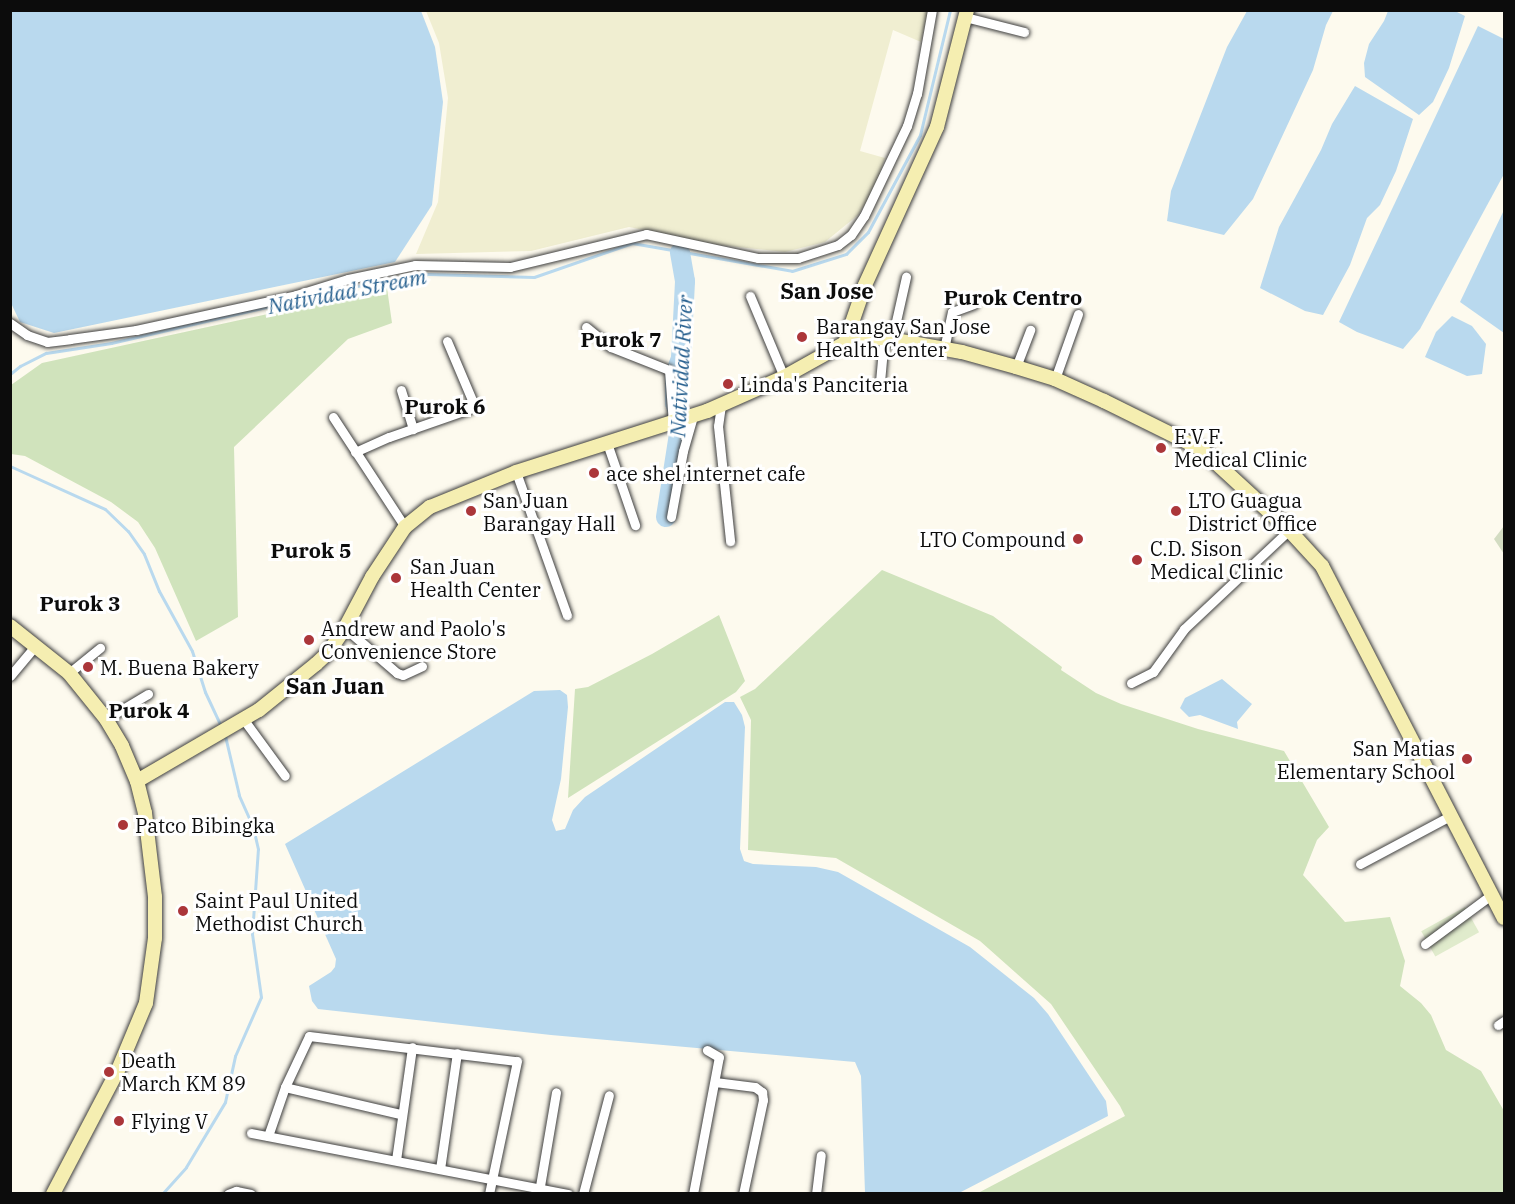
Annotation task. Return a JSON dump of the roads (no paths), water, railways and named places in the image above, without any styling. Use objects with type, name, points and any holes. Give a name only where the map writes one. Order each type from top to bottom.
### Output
[{"type":"street","points":[[10,323],[27,334],[47,342],[136,330],[296,295],[348,279],[415,265],[510,267],[646,234],[758,258],[798,258],[838,245],[851,235],[864,216],[907,126],[917,94],[932,10]]},
{"type":"street","points":[[845,343],[865,285],[937,127],[958,56],[966,14],[1024,32]]},
{"type":"street","points":[[880,382],[888,339],[906,277]]},
{"type":"street","points":[[750,296],[784,376]]},
{"type":"street","points":[[944,349],[952,312],[974,304]]},
{"type":"street","points":[[1055,379],[1078,314]]},
{"type":"street","points":[[586,327],[611,347],[669,370],[683,420],[683,451],[671,517]]},
{"type":"street","points":[[1016,366],[1030,330]]},
{"type":"street","points":[[137,781],[238,724],[275,699],[316,664],[328,652],[345,628],[372,578],[405,527],[417,515],[437,503],[516,472],[683,420],[784,376],[845,343],[865,338],[888,339],[1016,366],[1055,379],[1201,449],[1289,530],[1322,566],[1504,918]]},
{"type":"street","points":[[355,452],[465,411],[471,406],[447,341]]},
{"type":"street","points":[[401,390],[413,429]]},
{"type":"street","points":[[721,405],[718,426],[730,541]]},
{"type":"street","points":[[333,417],[405,527]]},
{"type":"street","points":[[607,444],[635,525]]},
{"type":"street","points":[[516,472],[567,615]]},
{"type":"street","points":[[1131,683],[1153,672],[1184,629],[1289,530]]},
{"type":"street","points":[[10,626],[69,672],[106,719],[122,746],[137,781],[145,813],[153,866],[155,938],[146,1003],[118,1070],[53,1194]]},
{"type":"street","points":[[345,628],[397,673],[403,675],[422,666]]},
{"type":"street","points":[[10,676],[36,645]]},
{"type":"street","points":[[69,672],[100,648]]},
{"type":"street","points":[[106,719],[148,694]]},
{"type":"street","points":[[238,724],[285,776]]},
{"type":"street","points":[[1360,864],[1450,816]]},
{"type":"street","points":[[1425,944],[1491,895]]},
{"type":"street","points":[[268,1136],[285,1087],[309,1036],[412,1047],[517,1062],[489,1194]]},
{"type":"street","points":[[396,1160],[400,1114],[412,1047]]},
{"type":"street","points":[[693,1194],[719,1057],[707,1050]]},
{"type":"street","points":[[440,1170],[458,1053]]},
{"type":"street","points":[[715,1082],[755,1087],[762,1092],[763,1100],[743,1194]]},
{"type":"street","points":[[285,1087],[400,1114]]},
{"type":"street","points":[[540,1186],[556,1092]]},
{"type":"street","points":[[583,1194],[609,1095]]},
{"type":"street","points":[[251,1133],[492,1180],[540,1186],[568,1194]]},
{"type":"street","points":[[816,1194],[821,1155]]},
{"type":"street","points":[[228,1194],[236,1191],[251,1194]]},
{"type":"water","points":[[10,11],[421,11],[435,47],[443,102],[432,205],[395,262],[54,333],[20,322],[10,301]]},
{"type":"water","points":[[1247,11],[1333,11],[1326,25],[1313,70],[1253,199],[1224,235],[1167,221],[1171,191],[1227,47]]},
{"type":"water","points":[[1388,11],[1455,11],[1465,16],[1449,68],[1433,102],[1419,115],[1365,77],[1364,63],[1369,44]]},
{"type":"water","points":[[1478,26],[1504,39],[1504,174],[1420,329],[1403,349],[1357,332],[1339,322]]},
{"type":"water","points":[[1355,86],[1413,119],[1396,171],[1380,205],[1367,218],[1350,265],[1323,315],[1305,311],[1260,288],[1279,227],[1321,150],[1332,124]]},
{"type":"water","points":[[1504,210],[1504,333],[1460,302]]},
{"type":"water","points":[[1452,316],[1472,326],[1486,344],[1482,374],[1467,376],[1425,357],[1436,332]]},
{"type":"water","points":[[1222,679],[1252,704],[1237,722],[1238,729],[1200,715],[1189,717],[1180,708],[1185,698]]},
{"type":"water","points":[[560,690],[567,695],[568,707],[561,779],[552,820],[556,831],[565,829],[573,810],[585,797],[725,702],[734,702],[742,715],[745,727],[740,849],[744,861],[753,864],[816,867],[838,872],[970,947],[1034,998],[1048,1014],[1106,1101],[1108,1116],[959,1193],[865,1193],[861,1076],[855,1062],[551,1035],[318,1009],[312,1001],[309,986],[331,972],[335,967],[336,959],[285,844],[534,691]]},
{"type":"waterway","name":"Natividad Stream","points":[[10,374],[20,366],[46,353],[111,343],[351,287],[428,274],[534,277],[632,243],[792,271],[846,254],[868,232],[920,135],[950,10]]},
{"type":"waterway","name":"Natividad River","points":[[666,517],[681,421],[675,403],[675,374],[681,358],[685,281],[680,252]]},
{"type":"waterway","points":[[10,466],[105,509],[128,531],[144,554],[159,591],[192,651],[205,692],[221,727]]},
{"type":"waterway","points":[[162,1194],[186,1167],[225,1102],[235,1056],[261,997],[252,934],[258,849],[253,827],[239,795],[225,736]]},
{"type":"place","name":"Barangay San Jose Health Center","points":[[802,337]]},
{"type":"place","name":"Linda's Panciteria","points":[[728,384]]},
{"type":"place","name":"E.V.F. Medical Clinic","points":[[1161,448]]},
{"type":"place","name":"ace shel internet cafe","points":[[594,473]]},
{"type":"place","name":"San Juan Barangay Hall","points":[[471,511]]},
{"type":"place","name":"LTO Guagua District Office","points":[[1176,511]]},
{"type":"place","name":"LTO Compound","points":[[1078,539]]},
{"type":"place","name":"C.D. Sison Medical Clinic","points":[[1137,560]]},
{"type":"place","name":"San Juan Health Center","points":[[396,578]]},
{"type":"place","name":"Andrew and Paolo's Convenience Store","points":[[309,640]]},
{"type":"place","name":"M. Buena Bakery","points":[[88,667]]},
{"type":"place","name":"San Matias Elementary School","points":[[1467,759]]},
{"type":"place","name":"Patco Bibingka","points":[[123,825]]},
{"type":"place","name":"Saint Paul United Methodist Church","points":[[183,911]]},
{"type":"place","name":"Death March KM 89","points":[[109,1072]]},
{"type":"place","name":"Flying V","points":[[119,1121]]},
{"type":"district","name":"San Jose","points":[[827,291]]},
{"type":"district","name":"Purok Centro","points":[[1013,297]]},
{"type":"district","name":"Purok 7","points":[[621,339]]},
{"type":"district","name":"Purok 6","points":[[445,406]]},
{"type":"district","name":"Purok 5","points":[[311,550]]},
{"type":"district","name":"Purok 3","points":[[80,603]]},
{"type":"district","name":"San Juan","points":[[335,686]]},
{"type":"district","name":"Purok 4","points":[[149,710]]}]
